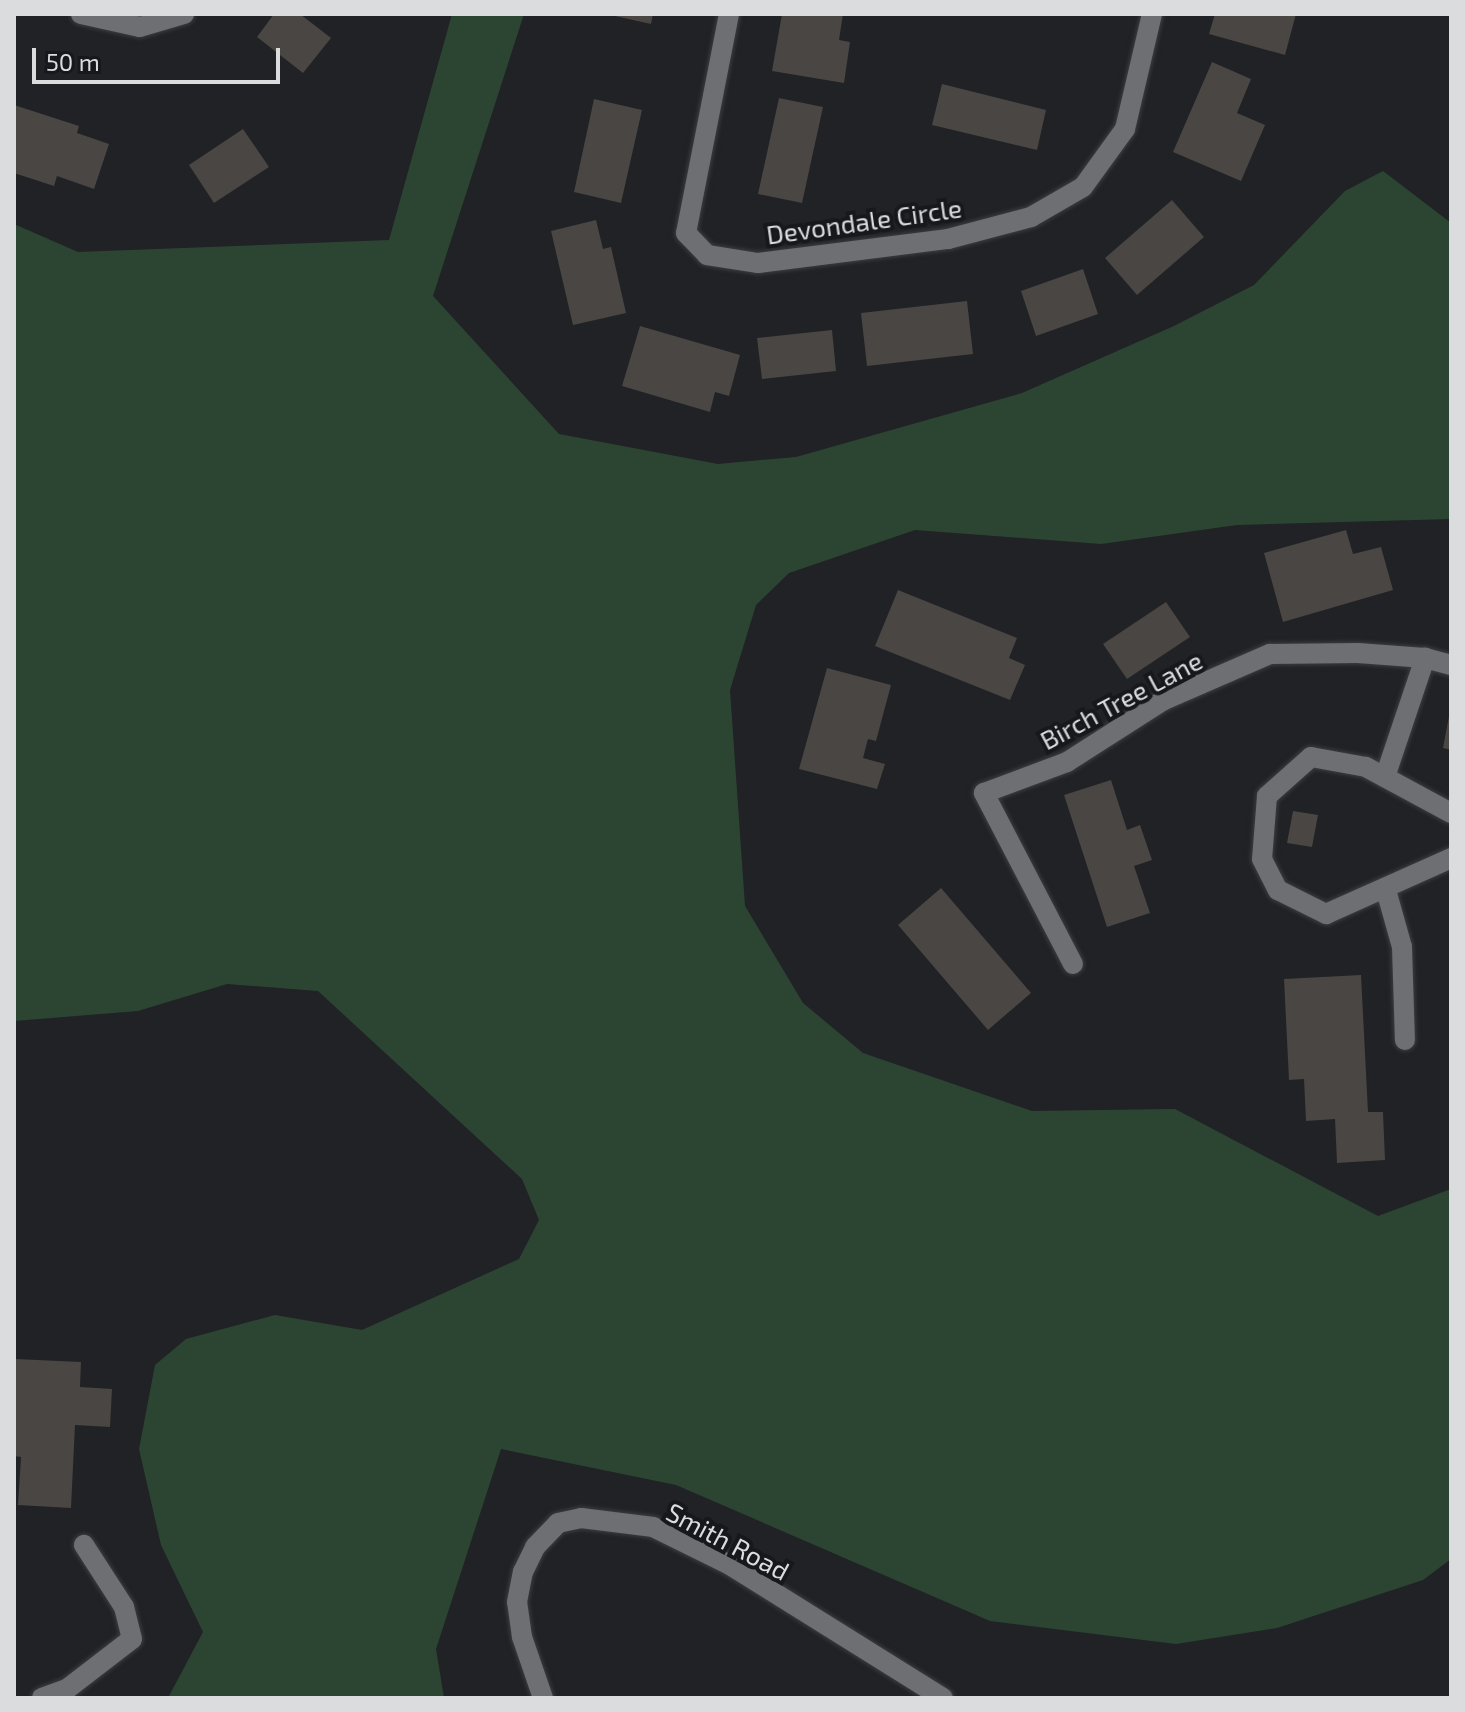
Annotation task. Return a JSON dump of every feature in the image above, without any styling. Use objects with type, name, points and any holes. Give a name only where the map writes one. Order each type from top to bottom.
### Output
[{"type":"street","points":[[81,14],[140,27],[184,14]]},
{"type":"street","name":"Devondale Circle","points":[[729,14],[686,233],[707,255],[758,263],[948,239],[1031,217],[1083,187],[1125,129],[1152,14]]},
{"type":"street","name":"Birch Tree Lane","points":[[1073,964],[984,793],[1067,762],[1164,700],[1270,654],[1358,653],[1425,658],[1451,665]]},
{"type":"street","points":[[1385,777],[1425,658]]},
{"type":"street","points":[[1451,813],[1366,767],[1311,757],[1267,796],[1262,859],[1278,890],[1326,914],[1386,890],[1451,858]]},
{"type":"street","points":[[1386,890],[1402,947],[1405,1040]]},
{"type":"street","name":"Smith Road","points":[[543,1698],[522,1637],[517,1602],[523,1572],[535,1547],[558,1523],[581,1518],[653,1527],[730,1565],[943,1698]]},
{"type":"street","points":[[42,1698],[67,1689],[132,1639],[124,1607],[84,1545]]},
{"type":"green space","points":[[452,14],[524,14],[433,296],[559,434],[718,464],[796,457],[1022,393],[1174,326],[1254,285],[1345,191],[1383,171],[1451,223],[1451,519],[1237,525],[1101,544],[915,530],[789,573],[756,605],[730,690],[745,906],[803,1003],[863,1053],[1032,1111],[1175,1109],[1378,1216],[1451,1189],[1451,1559],[1423,1580],[1277,1628],[1176,1644],[990,1621],[676,1485],[501,1449],[436,1649],[444,1698],[168,1698],[203,1632],[161,1545],[139,1449],[155,1365],[186,1339],[275,1315],[362,1330],[519,1259],[539,1220],[522,1179],[318,991],[227,984],[138,1011],[14,1021],[14,224],[78,252],[389,240]]},
{"type":"building","points":[[274,14],[300,14],[331,38],[303,73],[257,37]]},
{"type":"building","points":[[606,14],[653,14],[651,24]]},
{"type":"building","points":[[782,14],[843,14],[839,40],[850,42],[844,83],[772,71]]},
{"type":"building","points":[[1215,14],[1296,14],[1285,55],[1209,34]]},
{"type":"building","points":[[1212,62],[1251,79],[1237,113],[1265,125],[1241,181],[1173,152]]},
{"type":"building","points":[[942,84],[1046,110],[1037,150],[932,125]]},
{"type":"building","points":[[779,98],[823,107],[802,203],[758,194]]},
{"type":"building","points":[[594,99],[642,110],[621,203],[574,192]]},
{"type":"building","points":[[14,105],[79,126],[77,133],[109,144],[94,189],[57,176],[54,186],[14,173]]},
{"type":"building","points":[[243,129],[269,167],[214,203],[189,165]]},
{"type":"building","points":[[1172,200],[1204,237],[1137,295],[1105,258]]},
{"type":"building","points":[[596,220],[603,249],[611,247],[626,313],[573,325],[551,231]]},
{"type":"building","points":[[1083,269],[1098,314],[1036,336],[1021,291]]},
{"type":"building","points":[[967,301],[973,354],[867,366],[861,313]]},
{"type":"building","points":[[640,326],[740,355],[729,396],[715,392],[710,412],[622,386]]},
{"type":"building","points":[[832,330],[836,371],[762,379],[757,338]]},
{"type":"building","points":[[1346,530],[1353,554],[1381,547],[1393,590],[1283,622],[1264,553]]},
{"type":"building","points":[[898,590],[1017,638],[1009,658],[1025,665],[1010,700],[875,646]]},
{"type":"building","points":[[1166,602],[1190,637],[1127,679],[1103,644]]},
{"type":"building","points":[[827,668],[891,685],[876,741],[868,739],[863,758],[885,764],[877,789],[799,769]]},
{"type":"building","points":[[1451,712],[1451,750],[1443,748]]},
{"type":"building","points":[[1111,780],[1127,830],[1140,825],[1152,860],[1134,866],[1150,913],[1107,927],[1064,795]]},
{"type":"building","points":[[1293,811],[1318,815],[1312,847],[1287,843]]},
{"type":"building","points":[[941,888],[1031,993],[988,1030],[898,925]]},
{"type":"building","points":[[1361,975],[1368,1112],[1383,1112],[1385,1160],[1337,1163],[1335,1119],[1306,1121],[1304,1079],[1289,1080],[1284,979]]},
{"type":"building","points":[[15,1359],[81,1362],[80,1387],[112,1389],[110,1427],[75,1425],[71,1508],[18,1505],[21,1457],[14,1456]]}]
